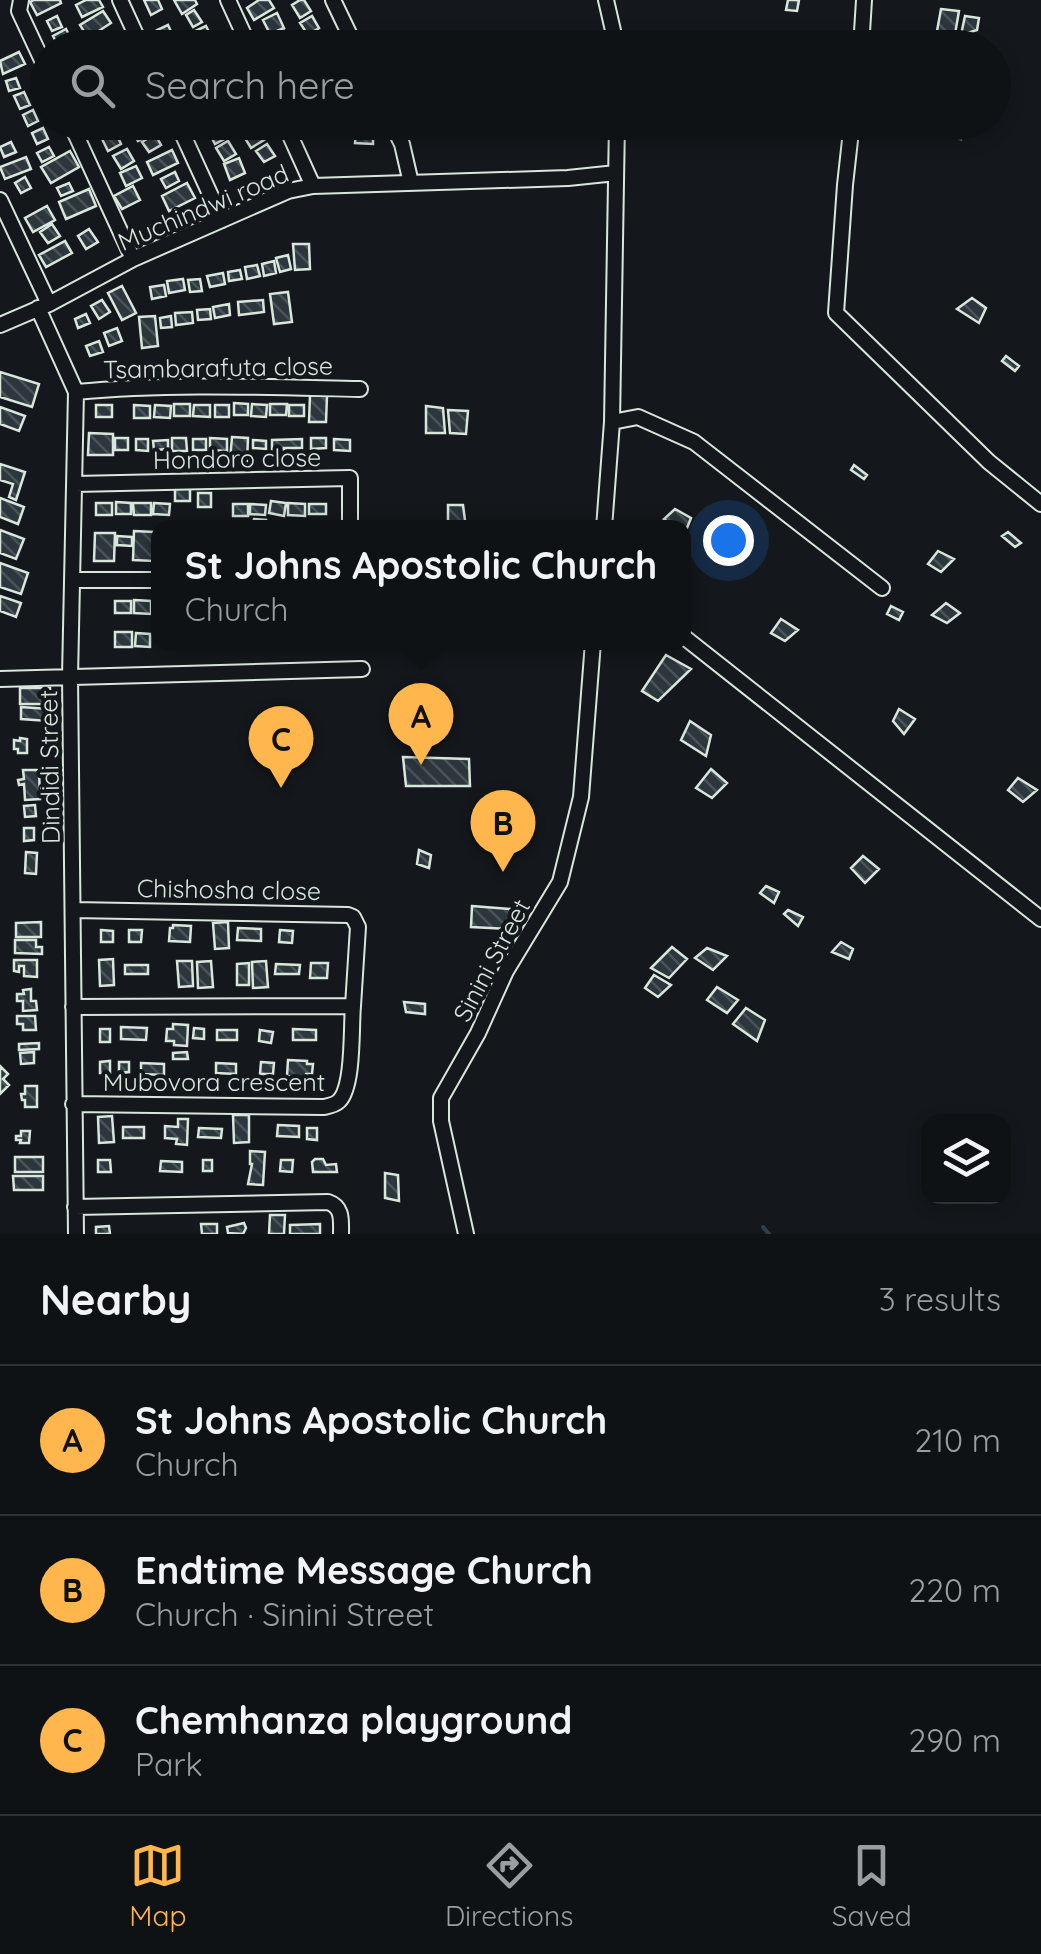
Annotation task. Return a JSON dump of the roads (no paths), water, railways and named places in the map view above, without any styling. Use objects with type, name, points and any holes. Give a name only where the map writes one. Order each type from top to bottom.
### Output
[{"type":"street","points":[[21,0],[19,12],[30,35]]},
{"type":"street","points":[[120,0],[134,30]]},
{"type":"street","points":[[228,0],[242,30]]},
{"type":"street","points":[[333,0],[347,30]]},
{"type":"street","points":[[606,0],[613,30]]},
{"type":"street","points":[[863,30],[864,0]]},
{"type":"street","points":[[78,140],[134,259]]},
{"type":"street","points":[[185,140],[222,220]]},
{"type":"street","points":[[292,140],[313,186]]},
{"type":"street","points":[[400,140],[412,183]]},
{"type":"street","points":[[605,520],[612,422],[616,140]]},
{"type":"street","points":[[850,140],[836,312],[989,462],[1041,504]]},
{"type":"street","name":"Muchindwi road","points":[[0,325],[134,259],[288,191],[313,186],[616,173]]},
{"type":"street","name":"Dindidi Street","points":[[0,200],[76,392],[70,678],[76,1234]]},
{"type":"street","name":"Tsambarafuta close","points":[[76,392],[209,386],[360,389]]},
{"type":"street","points":[[612,422],[638,417],[694,442],[882,588]]},
{"type":"street","name":"Hondoro close","points":[[76,484],[350,478],[350,520]]},
{"type":"street","points":[[73,580],[151,580]]},
{"type":"street","points":[[691,643],[1041,919]]},
{"type":"street","name":"Sinini Street","points":[[466,1234],[440,1121],[441,1098],[478,1033],[506,972],[560,882],[581,797],[592,650]]},
{"type":"street","points":[[0,679],[362,669]]},
{"type":"street","name":"Chishosha close","points":[[73,910],[348,914],[358,927],[352,1006]]},
{"type":"street","points":[[73,1008],[352,1006]]},
{"type":"street","name":"Mubovora crescent","points":[[73,1104],[335,1104],[342,1099],[349,1072],[352,1006]]},
{"type":"street","points":[[75,1207],[328,1202],[341,1213],[341,1234]]},
{"type":"waterway","points":[[763,1227],[769,1234]]},
{"type":"place","name":"St Johns Apostolic Church","points":[[421,765]]},
{"type":"place","name":"Chemhanza playground","points":[[281,788]]},
{"type":"place","name":"Endtime Message Church","points":[[503,872]]}]
